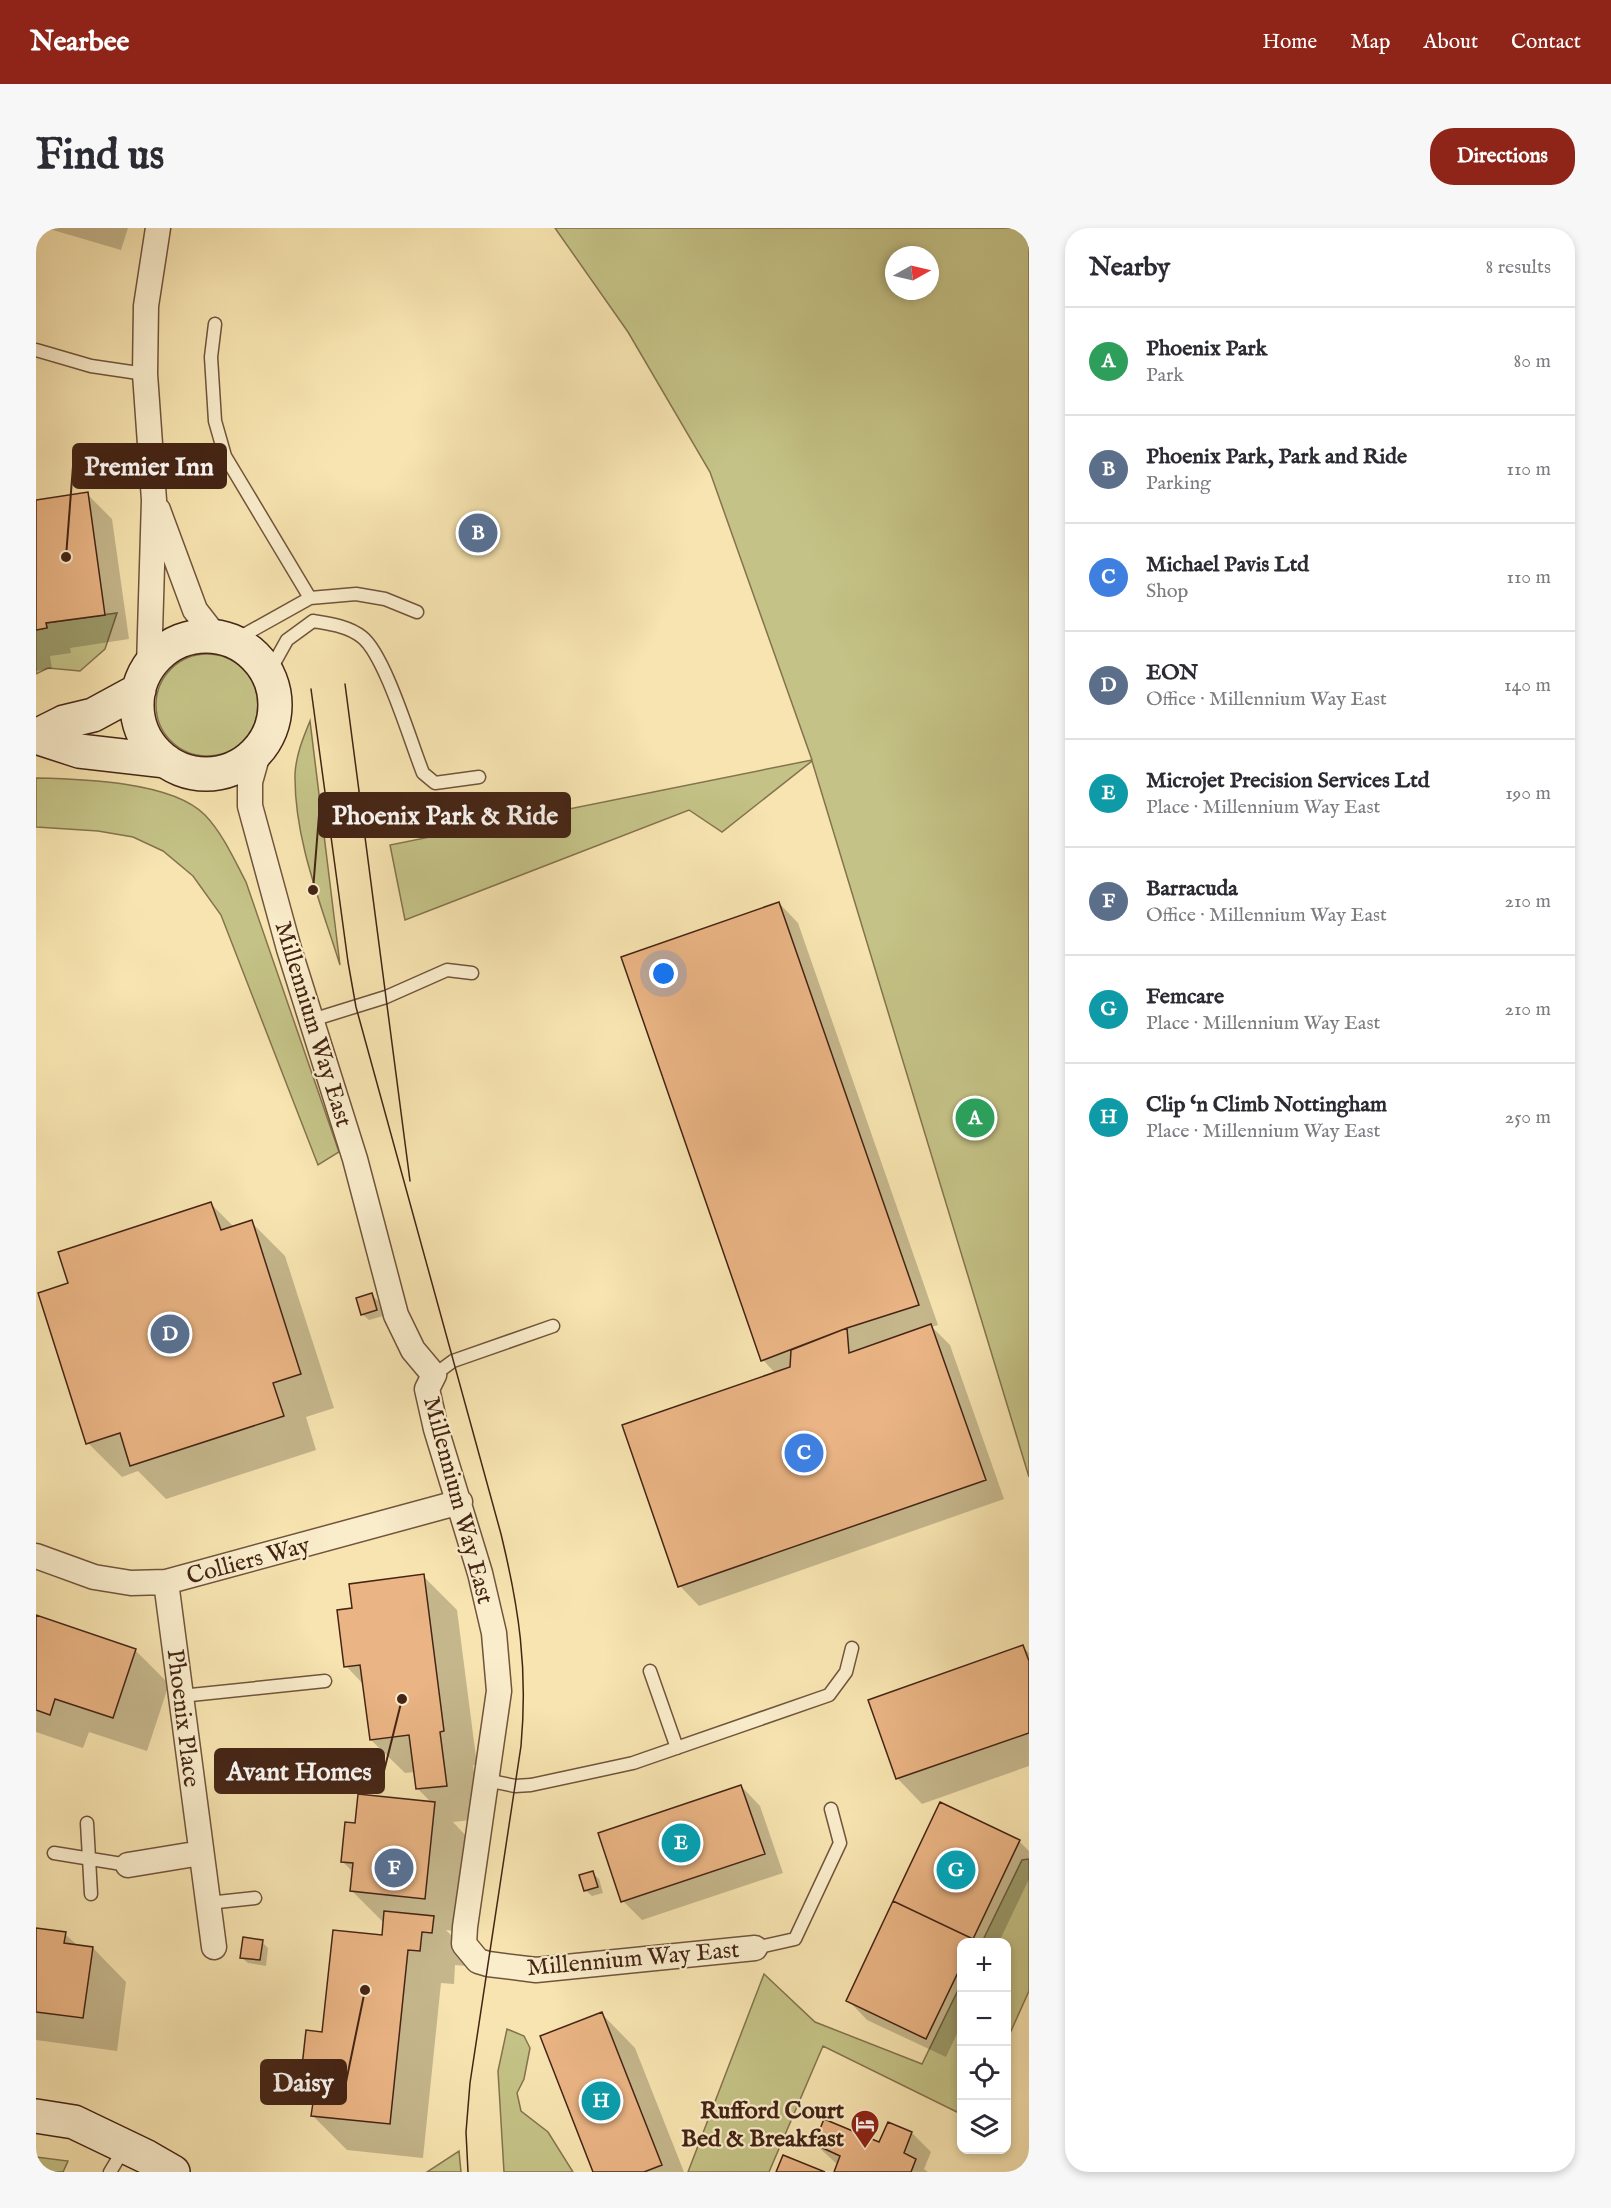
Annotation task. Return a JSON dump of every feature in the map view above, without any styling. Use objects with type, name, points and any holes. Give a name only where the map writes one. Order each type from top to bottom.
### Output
[{"type":"street","points":[[154,500],[195,610],[224,639],[254,655],[268,674],[274,694],[275,714],[270,733],[259,750],[239,766],[214,774],[189,772],[166,761],[151,747],[141,730],[137,710],[144,678],[154,500],[145,374],[146,306],[158,228]]},
{"type":"street","points":[[36,736],[64,722],[93,715],[144,678],[162,652],[179,642],[197,636],[224,639]]},
{"type":"street","points":[[36,736],[79,751],[166,761]]},
{"type":"street","name":"Millennium Way East","points":[[259,750],[250,782],[250,806],[289,949],[355,1159],[396,1315],[413,1350],[434,1375],[427,1389],[436,1429],[460,1502],[494,1633],[498,1691],[464,1944],[478,1961],[536,1970],[755,1948]]},
{"type":"street","name":"Colliers Way","points":[[36,1556],[94,1577],[131,1583],[166,1582],[460,1502]]},
{"type":"street","name":"Phoenix Place","points":[[166,1582],[214,1947]]},
{"type":"street","points":[[128,1864],[201,1853]]},
{"type":"street","points":[[36,2116],[74,2122],[118,2159],[173,2172]]},
{"type":"lane","points":[[215,324],[211,357],[215,421],[225,456],[310,598]]},
{"type":"lane","points":[[36,350],[91,366],[145,374]]},
{"type":"lane","points":[[224,639],[310,598],[356,594],[385,599],[417,612]]},
{"type":"lane","points":[[268,674],[287,640],[313,621],[339,625],[363,637],[383,668],[423,773],[435,783],[479,777]]},
{"type":"lane","points":[[312,1020],[386,997],[447,970],[472,973]]},
{"type":"lane","points":[[434,1375],[453,1361],[553,1326]]},
{"type":"lane","points":[[486,1780],[515,1786],[546,1784],[633,1763],[829,1695],[846,1672],[852,1648]]},
{"type":"lane","points":[[650,1671],[677,1748]]},
{"type":"lane","points":[[181,1696],[325,1681]]},
{"type":"lane","points":[[755,1948],[795,1940],[840,1843],[831,1809]]},
{"type":"lane","points":[[87,1823],[91,1894]]},
{"type":"lane","points":[[54,1853],[128,1864]]},
{"type":"lane","points":[[208,1903],[255,1898]]},
{"type":"shaded area","points":[[555,228],[1029,228],[1029,1477],[812,761],[722,832],[689,810],[405,920],[390,845],[812,760],[710,472],[628,332]]},
{"type":"shaded area","points":[[117,613],[105,649],[80,671],[48,668],[36,674],[36,630],[47,628],[46,623]]},
{"type":"shaded area","points":[[207,654],[227,658],[243,669],[254,685],[258,705],[254,725],[243,741],[227,752],[207,756],[187,752],[171,741],[160,725],[156,705],[160,685],[171,669],[187,658]]},
{"type":"shaded area","points":[[310,721],[340,965],[310,871],[299,823],[295,774],[302,740]]},
{"type":"shaded area","points":[[36,778],[101,781],[149,789],[171,795],[190,804],[211,822],[228,847],[246,882],[339,1152],[318,1165],[221,915],[193,876],[163,851],[133,837],[98,831],[36,827]]},
{"type":"shaded area","points":[[1029,1859],[1029,1991],[1011,2031],[1011,1938],[984,1938],[1022,1860]]},
{"type":"shaded area","points":[[764,1974],[815,2022],[922,2064],[957,1992],[957,2112],[823,2046],[769,2172],[688,2172]]},
{"type":"shaded area","points":[[507,2029],[524,2036],[530,2048],[524,2079],[517,2093],[521,2111],[548,2132],[573,2172],[504,2172],[498,2071]]},
{"type":"shaded area","points":[[459,2151],[461,2172],[427,2172]]},
{"type":"shaded area","points":[[36,2157],[68,2161],[63,2172],[36,2172]]},
{"type":"building","points":[[88,492],[105,615],[46,623],[47,628],[36,630],[36,500]]},
{"type":"building","points":[[779,902],[919,1305],[847,1328],[761,1361],[621,957]]},
{"type":"building","points":[[211,1202],[221,1230],[252,1220],[301,1374],[273,1383],[284,1416],[130,1466],[120,1433],[86,1444],[38,1293],[68,1283],[58,1252]]},
{"type":"building","points":[[372,1293],[377,1310],[361,1315],[356,1298]]},
{"type":"building","points":[[931,1324],[986,1480],[678,1587],[622,1425],[790,1367],[791,1350],[847,1328],[849,1353]]},
{"type":"building","points":[[424,1574],[444,1731],[440,1732],[447,1786],[416,1789],[409,1735],[370,1740],[360,1665],[344,1667],[337,1610],[352,1608],[349,1584]]},
{"type":"building","points":[[36,1615],[136,1649],[113,1718],[55,1699],[50,1715],[36,1710]]},
{"type":"building","points":[[1023,1645],[1029,1661],[1029,1733],[896,1779],[868,1700]]},
{"type":"building","points":[[741,1785],[765,1854],[621,1902],[598,1833]]},
{"type":"building","points":[[358,1794],[435,1802],[425,1899],[350,1891],[353,1863],[341,1862],[345,1822],[355,1823]]},
{"type":"building","points":[[940,1802],[1020,1840],[973,1938],[893,1901]]},
{"type":"building","points":[[593,1871],[598,1887],[584,1891],[579,1875]]},
{"type":"building","points":[[893,1901],[971,1938],[957,1938],[957,1974],[926,2039],[846,2001]]},
{"type":"building","points":[[384,1911],[434,1916],[432,1933],[422,1932],[420,1951],[408,1950],[390,2124],[311,2116],[314,2096],[299,2094],[306,2030],[322,2032],[333,1930],[382,1935]]},
{"type":"building","points":[[36,1928],[66,1932],[64,1943],[93,1947],[83,2018],[36,2012]]},
{"type":"building","points":[[243,1937],[263,1940],[260,1960],[240,1958]]},
{"type":"building","points":[[602,2012],[662,2165],[644,2172],[593,2172],[540,2036]]},
{"type":"building","name":"Rufford Court Bed & Breakfast","points":[[824,2119],[879,2142],[888,2122],[912,2132],[904,2153],[916,2159],[911,2172],[834,2172],[840,2156],[814,2144]]},
{"type":"building","name":"Rufford Court Bed & Breakfast","points":[[783,2155],[825,2172],[776,2172]]},
{"type":"tram line","points":[[345,684],[410,1181]]},
{"type":"tram line","points":[[311,689],[356,1007],[501,1534],[513,1588],[520,1639],[523,1691],[521,1746],[470,2083],[466,2132],[468,2172]]},
{"type":"place","name":"Phoenix Park, Park and Ride","points":[[478,533]]},
{"type":"place","name":"Premier Inn","points":[[66,557]]},
{"type":"place","name":"Phoenix Park & Ride","points":[[313,890]]},
{"type":"place","name":"Phoenix Park","points":[[975,1118]]},
{"type":"place","name":"EON","points":[[170,1334]]},
{"type":"place","name":"Michael Pavis Ltd","points":[[804,1453]]},
{"type":"place","name":"Avant Homes","points":[[402,1699]]},
{"type":"place","name":"Microjet Precision Services Ltd","points":[[681,1843]]},
{"type":"place","name":"Barracuda","points":[[394,1868]]},
{"type":"place","name":"Femcare","points":[[956,1870]]},
{"type":"place","name":"Daisy","points":[[365,1990]]},
{"type":"place","name":"Clip ‘n Climb Nottingham","points":[[601,2101]]},
{"type":"place","name":"Rufford Court Bed & Breakfast","points":[[865,2150]]}]
